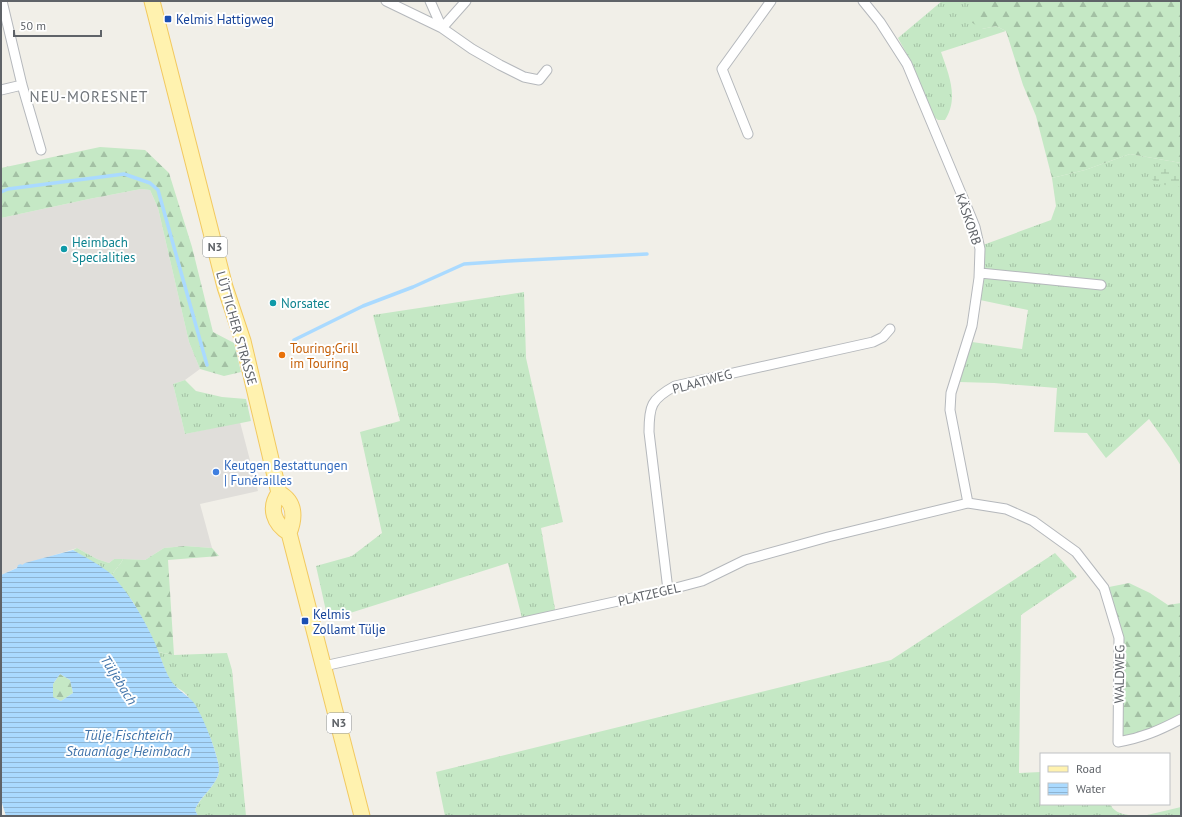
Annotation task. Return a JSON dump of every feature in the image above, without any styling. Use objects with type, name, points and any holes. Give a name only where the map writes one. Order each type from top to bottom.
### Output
[{"type":"main road","name":"LÜTTICHER STRASSE","points":[[152,1],[226,287],[243,341],[279,493],[274,500],[273,511],[277,522],[282,529],[289,533],[362,816]]},
{"type":"street","points":[[2,1],[22,85],[41,150]]},
{"type":"street","points":[[386,1],[442,28],[472,49],[524,77],[539,80],[547,70]]},
{"type":"street","points":[[430,1],[442,28]]},
{"type":"street","points":[[442,28],[466,1]]},
{"type":"street","points":[[748,134],[722,69],[771,1]]},
{"type":"street","name":"KÄSKORB","points":[[863,1],[880,22],[907,64],[975,227],[980,249],[980,272],[972,326],[950,393],[950,410],[968,503]]},
{"type":"street","points":[[1,90],[22,85]]},
{"type":"street","points":[[980,272],[1101,285]]},
{"type":"street","name":"PLAATWEG","points":[[668,590],[649,432],[649,413],[654,402],[662,393],[675,386],[873,342],[883,337],[890,329]]},
{"type":"street","name":"PLATZEGEL","points":[[324,666],[668,590],[702,581],[745,560],[828,537],[968,503]]},
{"type":"street","name":"WALDWEG","points":[[968,503],[1006,509],[1033,521],[1076,552],[1104,588],[1119,638],[1118,742],[1151,734],[1181,719]]},
{"type":"shaded area","name":"Heimbach Specialities","points":[[141,189],[150,190],[158,208],[189,342],[200,369],[185,380],[173,384],[185,434],[240,422],[258,491],[200,504],[212,548],[185,546],[164,548],[145,560],[114,559],[109,563],[97,559],[77,548],[25,564],[1,575],[1,218]]},
{"type":"green space","points":[[942,1],[984,1],[982,29],[996,26],[1006,31],[941,52],[949,78],[952,95],[949,112],[945,120],[938,120],[932,115],[910,60],[898,38]]},
{"type":"green space","points":[[984,1],[1181,1],[1181,163],[1130,154],[1085,170],[1052,178],[1036,116],[1023,85],[1006,31],[996,26],[982,29],[971,22],[973,11]]},
{"type":"green space","points":[[100,147],[145,150],[169,173],[192,247],[213,332],[234,343],[241,372],[224,376],[200,369],[189,342],[158,208],[150,190],[141,189],[1,218],[1,168]]},
{"type":"green space","points":[[1130,154],[1181,163],[1181,466],[1149,419],[1106,458],[1087,433],[1054,432],[1057,388],[959,382],[972,342],[1022,349],[1028,310],[980,300],[983,245],[1051,220],[1056,206],[1052,178],[1085,170]]},
{"type":"green space","points":[[1161,166],[1181,171],[1181,187],[1156,184],[1152,179],[1153,171]]},
{"type":"green space","points":[[524,292],[526,358],[563,522],[541,528],[556,615],[523,622],[508,563],[328,620],[316,566],[352,556],[382,533],[360,432],[400,421],[373,315]]},
{"type":"green space","points":[[185,380],[196,391],[222,397],[246,399],[251,421],[185,434],[173,384]]},
{"type":"green space","points":[[185,546],[212,548],[219,556],[168,560],[174,655],[158,652],[148,629],[133,602],[112,575],[123,559],[145,560],[164,548]]},
{"type":"green space","points":[[77,548],[97,559],[109,563],[114,559],[123,559],[112,575],[73,550]]},
{"type":"green space","points":[[1055,553],[1077,577],[1021,615],[1019,773],[1040,772],[1040,805],[1111,805],[1120,813],[1142,816],[445,816],[436,772],[891,660]]},
{"type":"green space","points":[[1129,583],[1150,593],[1168,605],[1181,603],[1181,719],[1118,742],[1119,638],[1104,588]]},
{"type":"green space","points":[[158,652],[174,655],[227,653],[232,670],[246,816],[198,816],[195,810],[197,805],[216,781],[218,776],[219,771],[216,753],[208,731],[197,710],[187,695],[170,680]]},
{"type":"green space","points":[[60,674],[70,680],[73,693],[61,701],[53,697],[53,684]]},
{"type":"green space","points":[[1181,807],[1181,816],[1143,816]]},
{"type":"water","name":"Tülje Fischteich Stauanlage Heimbach","points":[[73,550],[110,573],[131,600],[151,634],[169,678],[177,688],[194,703],[206,726],[217,756],[219,765],[218,776],[197,805],[195,810],[198,816],[6,816],[1,800],[1,575],[17,568],[18,565]],"holes":[[[60,674],[70,680],[73,693],[61,701],[53,697],[53,684]]]},
{"type":"waterway","points":[[1,192],[8,189],[124,174],[150,183],[158,190],[207,365]]},
{"type":"waterway","points":[[294,340],[363,306],[413,287],[464,264],[647,254]]},
{"type":"place","name":"Kelmis Hattigweg","points":[[168,19]]},
{"type":"place","name":"Heimbach Specialities","points":[[64,249]]},
{"type":"place","name":"Norsatec","points":[[273,303]]},
{"type":"place","name":"Touring;Grill im Touring","points":[[282,355]]},
{"type":"place","name":"Keutgen Bestattungen | Funérailles","points":[[216,472]]},
{"type":"place","name":"Kelmis Zollamt Tülje","points":[[305,621]]},
{"type":"district","name":"NEU-MORESNET","points":[[89,97]]},
{"type":"water label","name":"Tüljebach","points":[[119,680]]}]
